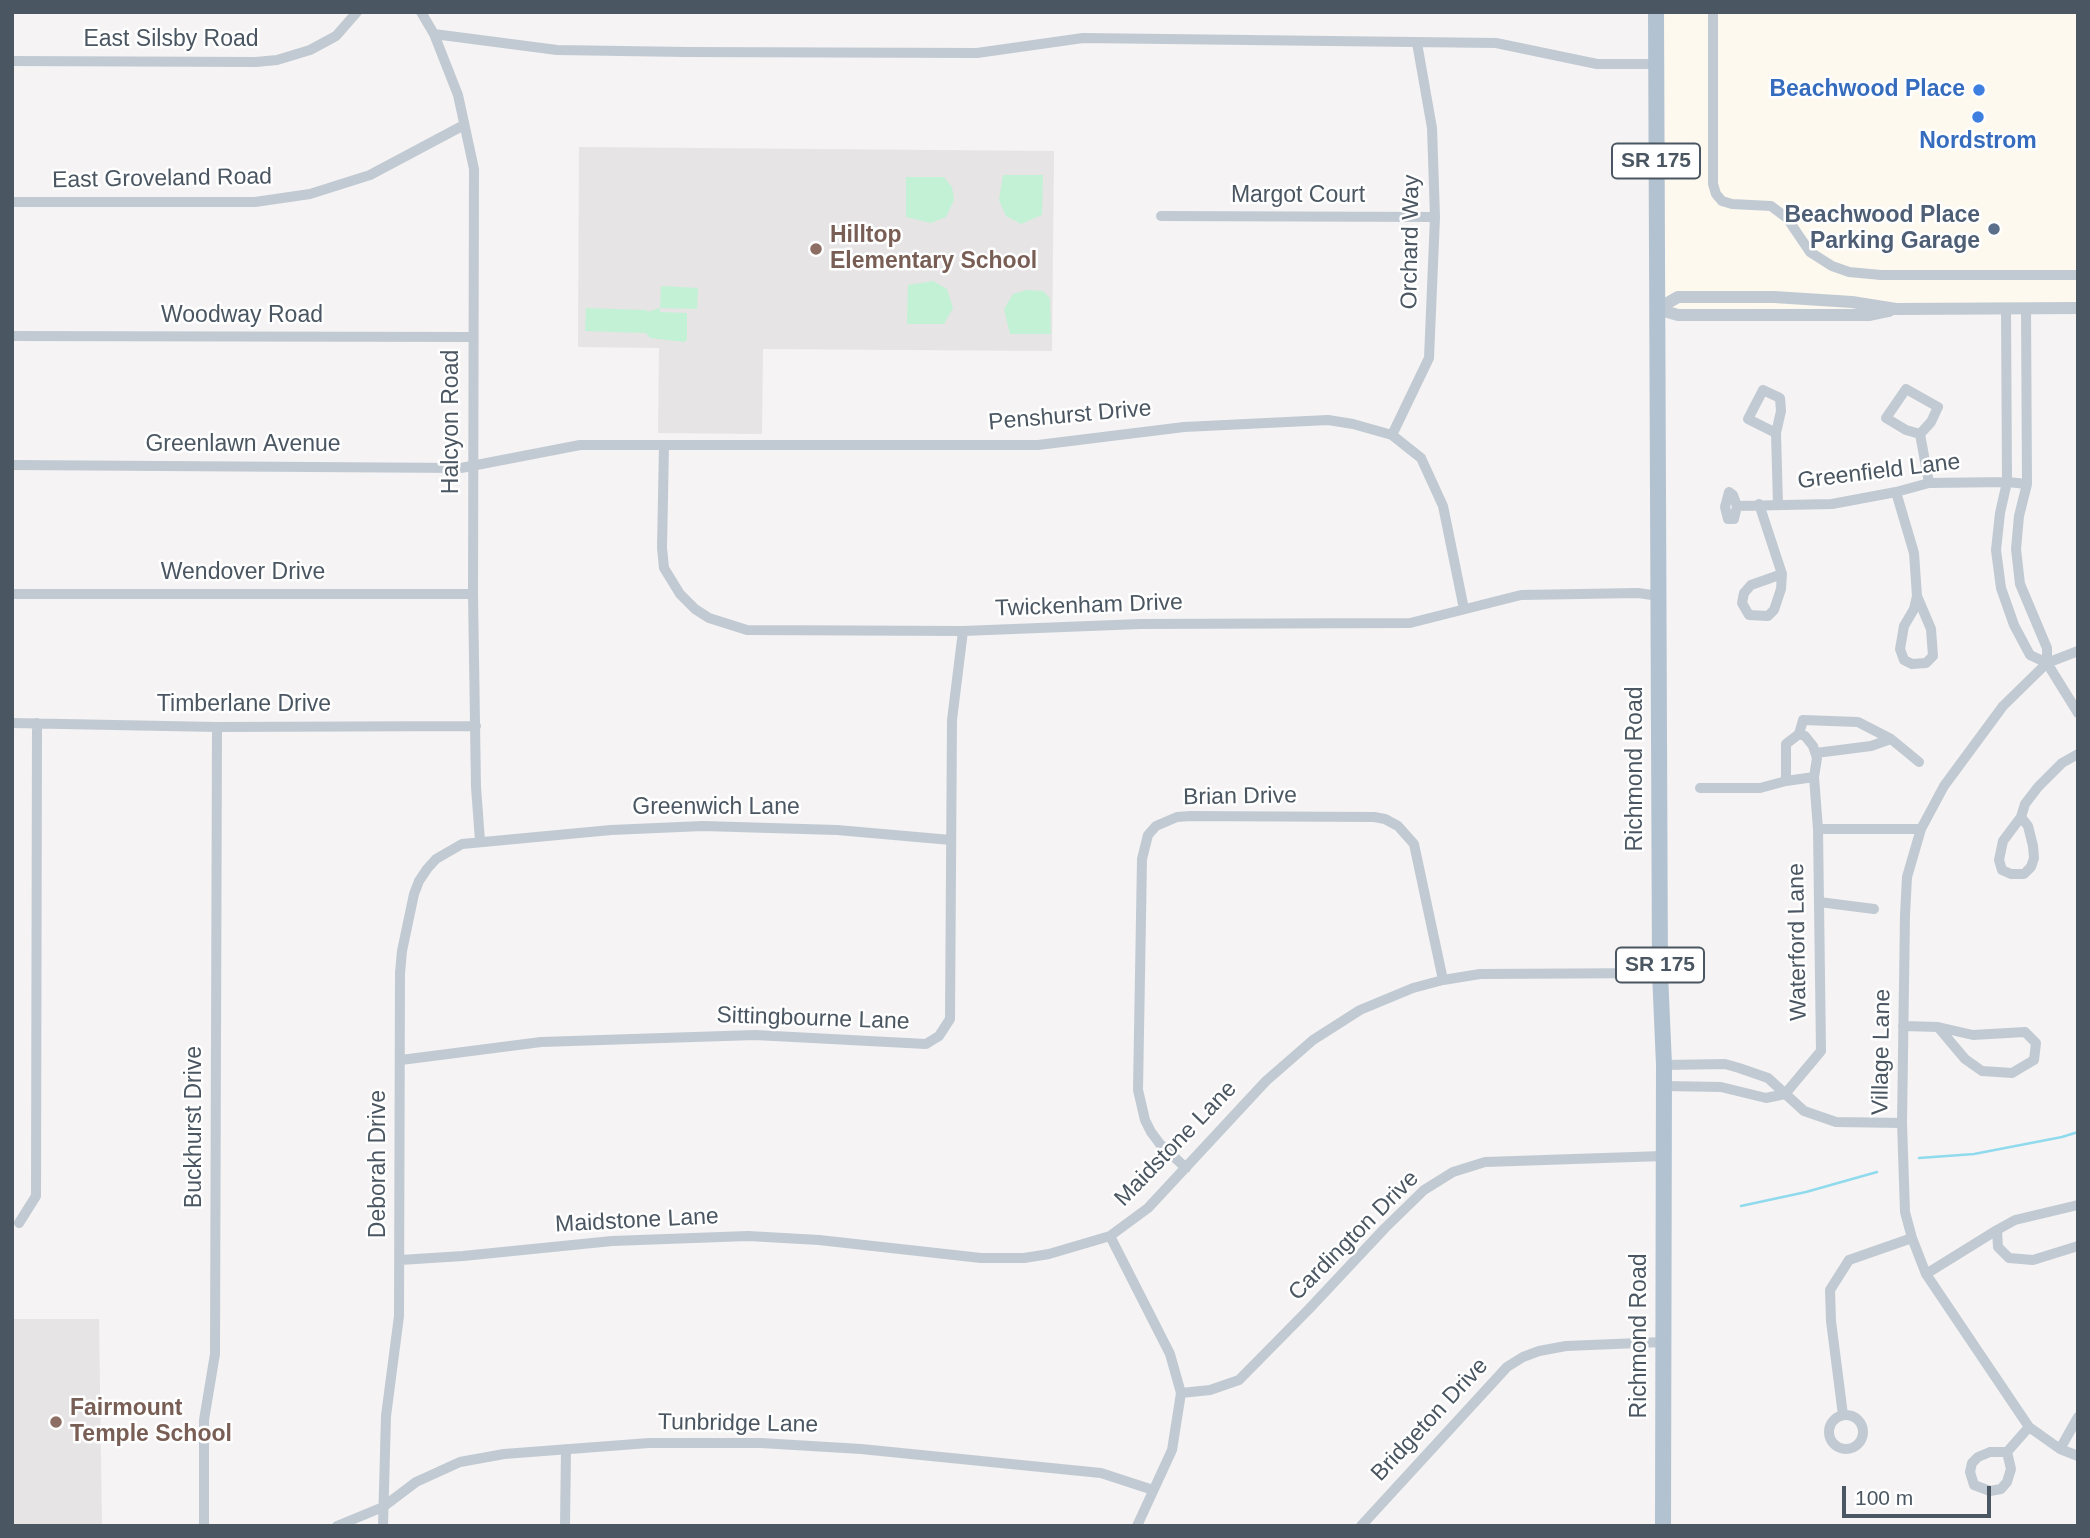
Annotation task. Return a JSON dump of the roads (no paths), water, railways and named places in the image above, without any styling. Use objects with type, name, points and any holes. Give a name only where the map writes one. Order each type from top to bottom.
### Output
[{"type":"main road","name":"Richmond Road","points":[[1656,12],[1660,973],[1664,1065],[1663,1526]]},
{"type":"street","name":"East Silsby Road","points":[[12,61],[277,60],[310,50],[336,36],[357,12]]},
{"type":"street","name":"Halcyon Road","points":[[421,12],[434,34],[458,95],[471,145],[474,169],[474,594],[476,787],[480,841]]},
{"type":"street","points":[[1713,12],[1713,184],[1722,201],[1771,206],[1787,218],[1810,252],[1849,272],[1881,275],[2078,275]]},
{"type":"street","points":[[434,34],[557,50],[686,52],[977,53],[1083,38],[1496,43],[1597,64],[1656,64]]},
{"type":"street","name":"Orchard Way","points":[[1392,435],[1429,358],[1435,217],[1432,128],[1417,43]]},
{"type":"street","name":"East Groveland Road","points":[[12,202],[256,202],[310,194],[370,175],[464,125]]},
{"type":"street","name":"Margot Court","points":[[1161,216],[1435,217]]},
{"type":"street","points":[[1657,309],[1678,298],[1788,297],[1896,309],[2078,308]]},
{"type":"street","points":[[2006,308],[2007,482],[1996,550],[2001,588],[2014,625],[2030,655],[2047,663]]},
{"type":"street","points":[[2026,308],[2027,484],[2016,549],[2020,583],[2047,648],[2047,663],[2078,713]]},
{"type":"street","name":"Woodway Road","points":[[12,336],[472,337]]},
{"type":"street","points":[[1906,389],[1938,407],[1931,422],[1920,434],[1906,430],[1886,418],[1906,389]]},
{"type":"street","name":"Penshurst Drive","points":[[473,466],[580,445],[1038,445],[1184,427],[1328,420],[1392,435],[1421,458],[1443,506],[1464,609]]},
{"type":"street","points":[[1776,433],[1778,505]]},
{"type":"street","points":[[1920,434],[1929,483]]},
{"type":"street","name":"Twickenham Drive","points":[[664,445],[664,568],[680,594],[695,609],[709,618],[747,630],[963,631],[1140,624],[1410,624],[1521,595],[1638,593],[1659,596]]},
{"type":"street","name":"Greenlawn Avenue","points":[[12,465],[473,466]]},
{"type":"street","name":"Greenfield Lane","points":[[1737,506],[1832,504],[1929,483],[2027,484]]},
{"type":"street","points":[[1896,492],[1914,553],[1917,596],[1914,609],[1904,626],[1900,649],[1904,660],[1912,664],[1926,663],[1933,656],[1931,629],[1917,596]]},
{"type":"street","points":[[1759,504],[1782,575],[1781,589],[1774,610],[1768,616],[1748,615],[1742,603],[1744,593],[1757,582],[1782,575]]},
{"type":"street","name":"Wendover Drive","points":[[12,594],[474,594]]},
{"type":"street","name":"Sittingbourne Lane","points":[[401,1060],[541,1042],[755,1035],[926,1044],[939,1036],[950,1019],[952,720],[963,631]]},
{"type":"street","name":"Village Lane","points":[[2078,651],[2047,663],[2003,706],[1944,786],[1921,829],[1907,877],[1902,1123],[1905,1212],[1926,1274],[2029,1427],[2060,1449],[2078,1456]]},
{"type":"street","points":[[1786,781],[1786,744],[1799,734],[1803,720],[1858,722],[1891,739],[1919,762]]},
{"type":"street","name":"Timberlane Drive","points":[[12,723],[217,727],[476,726]]},
{"type":"street","points":[[19,1223],[36,1196],[37,723]]},
{"type":"street","name":"Buckhurst Drive","points":[[204,1526],[204,1420],[215,1354],[217,727]]},
{"type":"street","points":[[1799,734],[1805,736],[1816,753],[1871,746],[1891,739]]},
{"type":"street","name":"Waterford Lane","points":[[1785,1094],[1821,1051],[1818,828],[1814,777],[1816,753]]},
{"type":"street","points":[[2021,817],[2028,826],[2034,858],[2031,867],[2024,874],[2011,874],[2002,870],[1999,860],[2003,841],[2038,787],[2062,763],[2078,754]]},
{"type":"street","points":[[1700,788],[1760,788],[1814,777]]},
{"type":"street","name":"Brian Drive","points":[[1186,1168],[1151,1132],[1138,1090],[1142,859],[1144,844],[1156,826],[1166,820],[1190,816],[1374,817],[1398,826],[1414,844],[1443,980]]},
{"type":"street","name":"Greenwich Lane","points":[[480,841],[703,826],[837,830],[951,840]]},
{"type":"street","points":[[1818,828],[1921,829]]},
{"type":"street","name":"Deborah Drive","points":[[383,1526],[386,1416],[399,1316],[402,951],[419,881],[436,859],[462,844],[480,841]]},
{"type":"street","points":[[1819,902],[1874,909]]},
{"type":"street","name":"Maidstone Lane","points":[[400,1260],[612,1241],[748,1237],[819,1240],[981,1258],[1024,1258],[1049,1254],[1110,1237],[1148,1208],[1266,1081],[1312,1040],[1360,1010],[1402,992],[1443,980],[1480,974],[1660,973]]},
{"type":"street","points":[[1903,1026],[1938,1027],[1973,1035],[2025,1032],[2036,1043],[2034,1060],[2012,1073],[1982,1071],[1965,1059],[1938,1027]]},
{"type":"street","points":[[1664,1065],[1725,1065],[1739,1068],[1768,1078],[1804,1111],[1836,1122],[1902,1123]]},
{"type":"street","points":[[1664,1086],[1721,1087],[1766,1098],[1785,1094]]},
{"type":"street","name":"Cardington Drive","points":[[1181,1393],[1210,1390],[1239,1380],[1424,1190],[1453,1172],[1485,1162],[1662,1156]]},
{"type":"street","points":[[1926,1274],[2015,1220],[2078,1205]]},
{"type":"street","points":[[1997,1230],[1998,1247],[2009,1258],[2033,1260],[2078,1246]]},
{"type":"street","points":[[1110,1237],[1170,1354],[1181,1393],[1172,1450],[1137,1526]]},
{"type":"street","points":[[1843,1415],[1831,1321],[1830,1290],[1849,1260],[1912,1238]]},
{"type":"street","name":"Bridgeton Drive","points":[[1362,1526],[1507,1367],[1523,1357],[1539,1350],[1566,1346],[1663,1342]]},
{"type":"street","points":[[2060,1449],[2078,1418]]},
{"type":"street","points":[[2007,1452],[2029,1427]]},
{"type":"street","name":"Tunbridge Lane","points":[[337,1526],[383,1507],[416,1482],[460,1462],[503,1454],[649,1443],[761,1443],[849,1448],[1101,1473],[1153,1490]]},
{"type":"street","points":[[565,1526],[566,1449]]},
{"type":"waterway","points":[[1919,1158],[1974,1154],[2078,1132]]},
{"type":"waterway","points":[[1741,1206],[1806,1192],[1877,1172]]},
{"type":"place","name":"Beachwood Place","points":[[1979,90]]},
{"type":"place","name":"Nordstrom","points":[[1978,117]]},
{"type":"place","name":"Beachwood Place Parking Garage","points":[[1994,229]]},
{"type":"place","name":"Hilltop Elementary School","points":[[816,249]]},
{"type":"place","name":"Fairmount Temple School","points":[[56,1422]]}]
